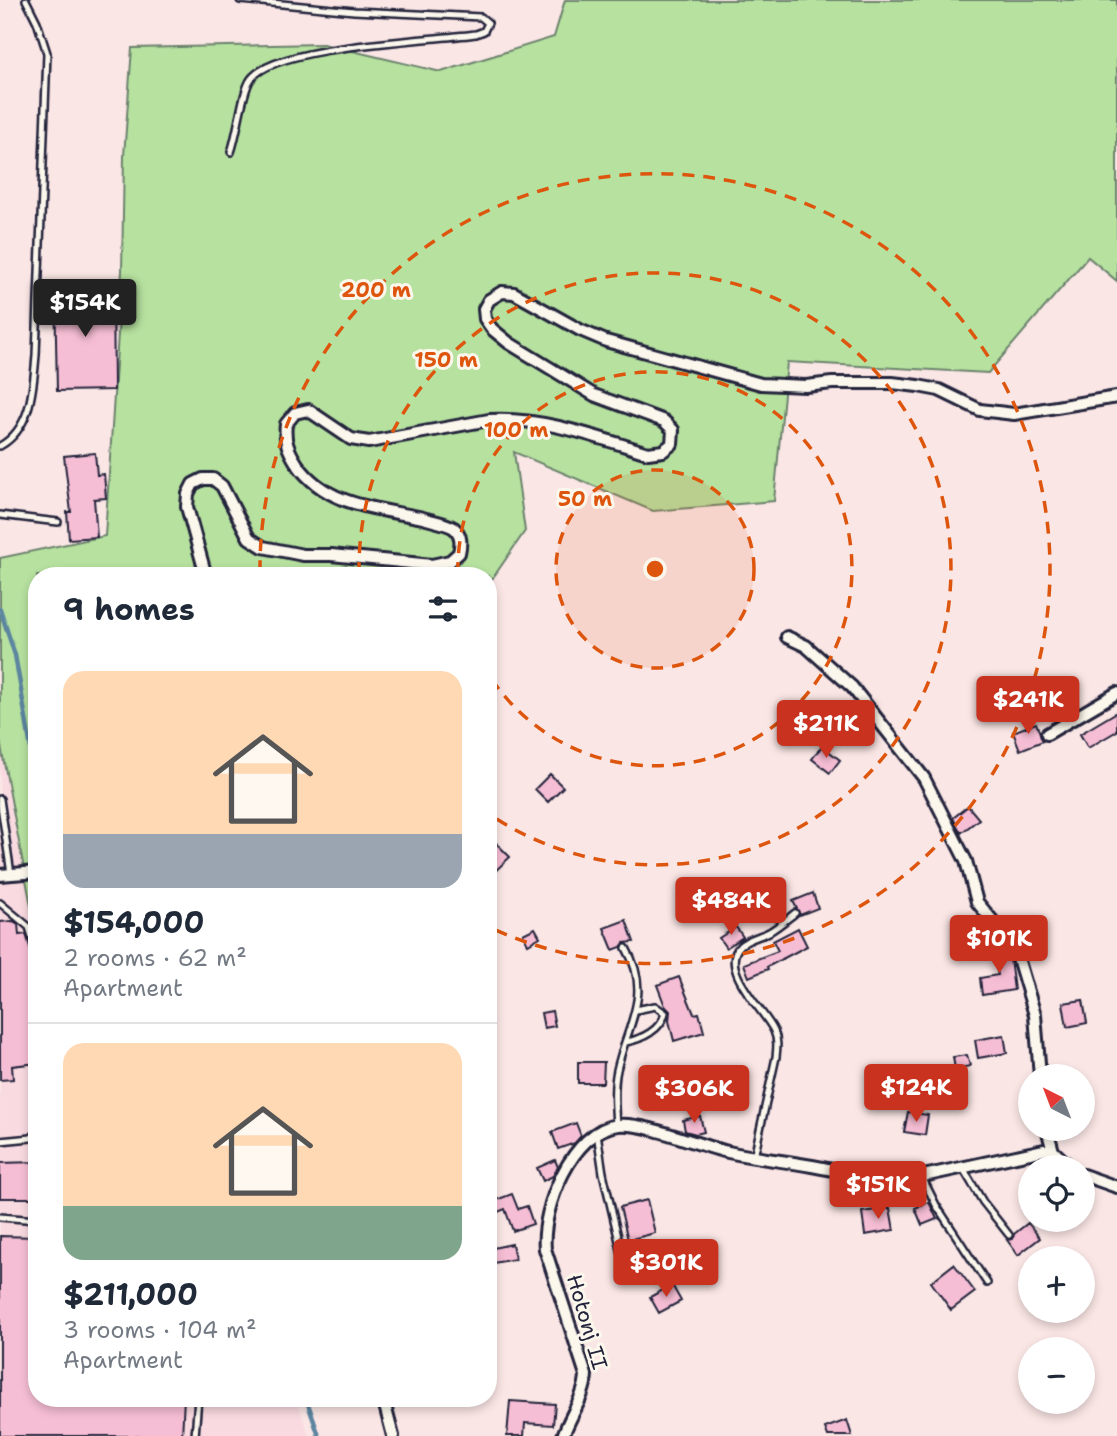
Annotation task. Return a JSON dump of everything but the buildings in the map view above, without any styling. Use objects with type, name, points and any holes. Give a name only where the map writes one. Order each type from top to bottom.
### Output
[{"type":"street","points":[[204,567],[187,507],[188,494],[193,484],[203,479],[213,479],[222,486],[249,538],[263,547],[303,555],[331,555],[432,565],[450,561],[459,553],[461,540],[454,529],[434,521],[343,501],[313,483],[285,444],[286,424],[295,413],[308,410],[352,439],[369,442],[489,420],[508,419],[549,425],[648,453],[663,451],[672,444],[673,430],[664,421],[594,395],[509,343],[492,329],[485,319],[484,309],[489,300],[502,292],[514,293],[580,330],[606,341],[761,384],[806,386],[863,383],[918,386],[939,390],[979,410],[1014,414],[1117,397]]},
{"type":"street","points":[[787,637],[806,646],[852,688],[924,778],[966,861],[977,902],[1015,948],[1035,1015],[1039,1064]]},
{"type":"street","points":[[1046,734],[1117,693]]},
{"type":"street","name":"Hotonj II","points":[[562,1436],[570,1415],[585,1390],[586,1375],[545,1250],[546,1215],[555,1190],[581,1147],[597,1133],[616,1126],[637,1126],[727,1152],[892,1180],[922,1177],[1029,1152],[1053,1151]]},
{"type":"street","points":[[1050,1141],[1057,1155]]},
{"type":"street","points":[[1095,1179],[1117,1187]]},
{"type":"street","points":[[385,1407],[393,1436]]},
{"type":"lane","points":[[0,446],[16,435],[21,426],[33,390],[36,355],[47,53],[44,38],[26,0]]},
{"type":"lane","points":[[232,152],[246,88],[251,78],[259,71],[276,62],[352,47],[476,34],[484,31],[488,23],[481,17],[354,12],[240,0]]},
{"type":"lane","points":[[0,515],[58,522]]},
{"type":"lane","points":[[0,799],[11,874]]},
{"type":"lane","points":[[0,903],[28,926]]},
{"type":"lane","points":[[754,1157],[776,1057],[777,1041],[774,1030],[740,980],[734,967],[734,956],[739,947],[780,925],[794,913]]},
{"type":"lane","points":[[616,1126],[616,1073],[639,992],[638,976],[626,948]]},
{"type":"lane","points":[[626,1042],[635,1041],[648,1034],[663,1020],[665,1013],[655,1006],[636,1010]]},
{"type":"lane","points":[[597,1133],[603,1173],[622,1254]]},
{"type":"lane","points":[[0,1141],[28,1138]]},
{"type":"lane","points":[[962,1167],[983,1202],[1009,1235]]},
{"type":"lane","points":[[922,1177],[929,1194],[987,1283]]},
{"type":"lane","points":[[0,1217],[28,1219]]},
{"type":"lane","points":[[195,1436],[197,1407]]},
{"type":"shaded area","points":[[0,739],[28,890],[28,1407],[299,1407],[309,1436],[0,1436]]},
{"type":"green space","points":[[565,0],[1117,0],[1117,281],[1088,257],[988,373],[787,362],[774,501],[653,511],[514,452],[525,531],[497,572],[497,567],[28,567],[28,890],[0,741],[0,558],[105,536],[122,271],[124,156],[132,48],[323,44],[441,72],[554,37]]},
{"type":"waterway","points":[[0,609],[15,655],[28,731]]},
{"type":"waterway","points":[[309,1407],[319,1436]]}]
